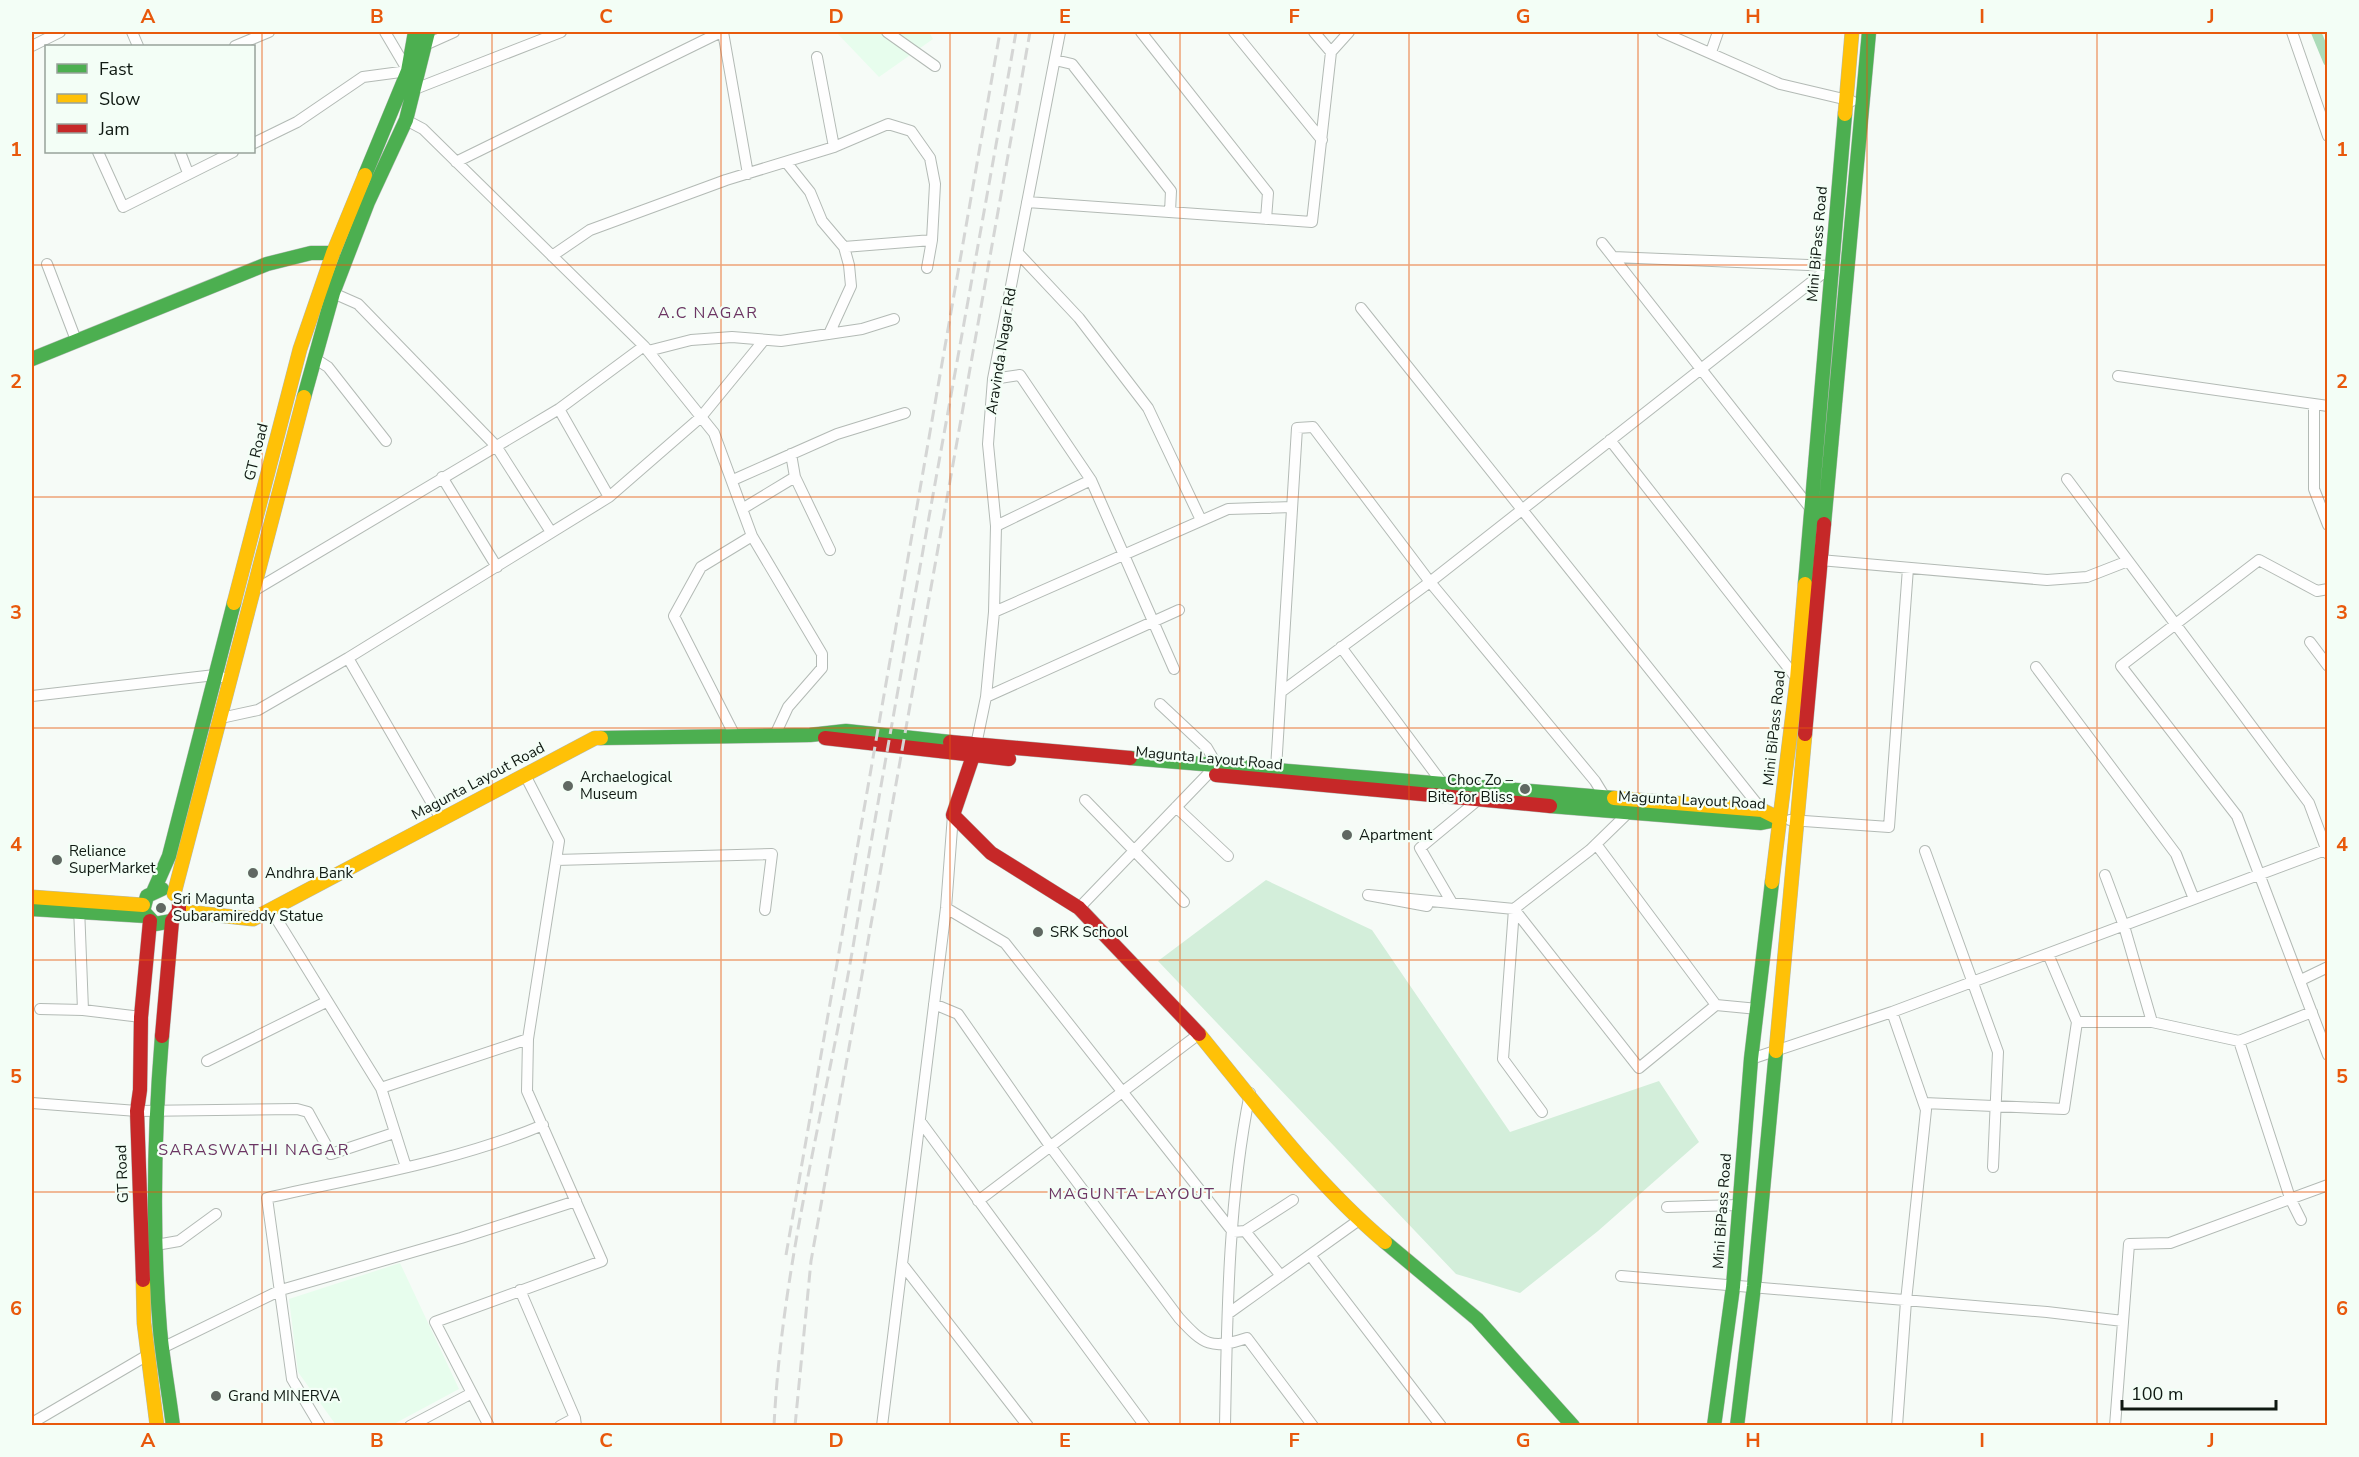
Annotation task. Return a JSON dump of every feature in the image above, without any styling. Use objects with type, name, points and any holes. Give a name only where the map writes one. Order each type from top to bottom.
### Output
[{"type":"main road","name":"GT Road","points":[[154,890],[169,856],[300,349],[333,253],[408,71],[415,32]]},
{"type":"main road","name":"Mini BiPass Road","points":[[1714,1425],[1733,1287],[1751,1059],[1797,679],[1852,32]]},
{"type":"main road","points":[[1737,1425],[1754,1286],[1869,32]]},
{"type":"main road","points":[[174,894],[333,293],[368,202],[406,120],[426,38]]},
{"type":"main road","points":[[32,359],[76,339],[267,264],[310,253],[333,253]]},
{"type":"main road","name":"Magunta Layout Road","points":[[176,916],[253,919],[595,738],[810,735],[841,742],[1213,769],[1478,800],[1628,813],[1761,823],[1780,819]]},
{"type":"main road","points":[[974,750],[953,814],[991,853],[1079,908],[1199,1034],[1250,1093],[1311,1170],[1359,1220],[1477,1319],[1573,1425]]},
{"type":"main road","name":"Magunta Layout Road","points":[[1213,769],[1276,770],[1606,799],[1762,810],[1780,819]]},
{"type":"main road","points":[[146,914],[147,896],[154,890],[165,889],[174,894],[180,905],[176,916],[156,1111],[156,1245],[162,1348],[173,1425]]},
{"type":"main road","points":[[32,897],[79,907],[146,914],[161,925],[176,916]]},
{"type":"main road","points":[[32,909],[79,907]]},
{"type":"main road","name":"GT Road","points":[[146,914],[137,1111],[146,1356],[157,1425]]},
{"type":"street","points":[[32,46],[50,42],[60,32]]},
{"type":"street","points":[[237,45],[269,32]]},
{"type":"street","points":[[255,143],[297,122],[363,77],[408,71],[385,32]]},
{"type":"street","points":[[426,38],[454,32]]},
{"type":"street","points":[[415,89],[561,32]]},
{"type":"street","points":[[456,162],[722,32],[748,174]]},
{"type":"street","points":[[887,32],[935,66]]},
{"type":"street","name":"Aravinda Nagar Rd","points":[[974,750],[986,697],[994,612],[996,526],[988,444],[993,379],[1060,32]]},
{"type":"street","points":[[1141,32],[1268,193],[1266,219]]},
{"type":"street","points":[[1234,32],[1322,140]]},
{"type":"street","points":[[1314,32],[1331,52]]},
{"type":"street","points":[[1028,202],[1312,222],[1331,52],[1322,32]]},
{"type":"street","points":[[1331,52],[1349,32]]},
{"type":"street","points":[[1662,32],[1780,84],[1863,103]]},
{"type":"street","points":[[1711,52],[1718,32]]},
{"type":"street","points":[[2292,32],[2328,136]]},
{"type":"street","points":[[817,57],[834,147]]},
{"type":"street","points":[[1055,60],[1072,64],[1171,191],[1170,212]]},
{"type":"street","points":[[406,120],[423,129],[646,348],[714,432],[752,536],[822,654],[822,668],[788,707],[775,735]]},
{"type":"street","points":[[552,256],[590,230],[748,174],[834,147],[888,124],[911,131],[930,158],[935,220],[927,268]]},
{"type":"street","points":[[98,153],[123,207],[231,153]]},
{"type":"street","points":[[180,153],[188,173]]},
{"type":"street","points":[[786,162],[810,192],[822,221],[844,247],[849,265],[851,286],[829,334]]},
{"type":"street","points":[[844,247],[932,240]]},
{"type":"street","points":[[1602,243],[1811,508]]},
{"type":"street","points":[[1018,253],[1079,318],[1148,408],[1201,520]]},
{"type":"street","points":[[1613,256],[1848,267]]},
{"type":"street","points":[[47,264],[76,339]]},
{"type":"street","points":[[1281,692],[1430,582],[1832,266]]},
{"type":"street","points":[[333,293],[358,304],[496,446],[552,532]]},
{"type":"street","points":[[1361,308],[1762,810]]},
{"type":"street","points":[[255,590],[559,409],[646,348],[691,340],[732,337],[781,341],[862,329],[894,319]]},
{"type":"street","points":[[221,718],[258,710],[348,658],[609,497],[702,417],[764,340]]},
{"type":"street","points":[[314,358],[328,367],[386,441]]},
{"type":"street","points":[[993,379],[1020,375],[1091,480],[1174,669]]},
{"type":"street","points":[[2118,376],[2328,406]]},
{"type":"street","points":[[2314,404],[2314,489],[2328,525]]},
{"type":"street","points":[[559,409],[609,497]]},
{"type":"street","points":[[733,480],[837,434],[904,413]]},
{"type":"street","points":[[1276,770],[1297,428],[1313,427],[1430,582],[1594,781],[1606,799]]},
{"type":"street","points":[[1610,440],[1797,679]]},
{"type":"street","points":[[791,454],[795,477],[830,550]]},
{"type":"street","points":[[442,477],[497,567]]},
{"type":"street","points":[[742,509],[795,477]]},
{"type":"street","points":[[1751,1059],[1775,1053],[1892,1012],[2327,851],[2309,803],[2067,479]]},
{"type":"street","points":[[996,526],[1091,480]]},
{"type":"street","points":[[994,612],[1228,509],[1292,507]]},
{"type":"street","points":[[735,736],[674,616],[701,567],[752,536]]},
{"type":"street","points":[[1820,560],[2047,580],[2087,577],[2128,561]]},
{"type":"street","points":[[2328,589],[2318,591],[2259,560],[2178,625],[2121,666],[2237,816],[2328,1054]]},
{"type":"street","points":[[1780,819],[1889,827],[1908,568]]},
{"type":"street","points":[[986,697],[1179,610]]},
{"type":"street","points":[[2310,642],[2328,666]]},
{"type":"street","points":[[1341,648],[1436,771],[1443,784]]},
{"type":"street","points":[[348,658],[441,819]]},
{"type":"street","points":[[2036,667],[2176,854],[2194,899]]},
{"type":"street","points":[[32,696],[215,675],[231,680]]},
{"type":"street","points":[[1079,908],[1213,769],[1207,748],[1160,704]]},
{"type":"street","points":[[489,1425],[435,1322],[602,1261],[527,1091],[528,1039],[559,841],[525,775]]},
{"type":"street","points":[[1085,800],[1184,902]]},
{"type":"street","points":[[1452,903],[1420,848],[1478,800]]},
{"type":"street","points":[[1176,807],[1228,856]]},
{"type":"street","points":[[1427,906],[1368,895],[1514,909],[1596,844],[1628,813]]},
{"type":"street","points":[[882,1425],[946,908],[953,814]]},
{"type":"street","points":[[1596,844],[1716,1005]]},
{"type":"street","points":[[1925,851],[1998,1052],[1994,1106],[1994,1167]]},
{"type":"street","points":[[556,860],[772,854],[765,910]]},
{"type":"street","points":[[2105,875],[2124,926],[2152,1022]]},
{"type":"street","points":[[79,907],[83,1010]]},
{"type":"street","points":[[946,908],[1005,943],[1121,1093],[1233,1232]]},
{"type":"street","points":[[1514,909],[1638,1068],[1716,1005],[1758,1009]]},
{"type":"street","points":[[1514,909],[1503,1059],[1542,1112]]},
{"type":"street","points":[[271,910],[381,1088],[406,1167]]},
{"type":"street","points":[[1924,1103],[2064,1109],[2077,1022],[2048,954]]},
{"type":"street","points":[[2301,980],[2328,967]]},
{"type":"street","points":[[207,1061],[326,1002]]},
{"type":"street","points":[[934,1004],[958,1014],[1050,1146],[1179,1318],[1201,1342],[1227,1345],[1247,1338],[1313,1425]]},
{"type":"street","points":[[40,1010],[83,1010],[141,1017]]},
{"type":"street","points":[[1892,1012],[1926,1110],[1906,1301],[1897,1425]]},
{"type":"street","points":[[2077,1022],[2152,1022],[2239,1041],[2312,1012]]},
{"type":"street","points":[[978,1201],[1199,1034]]},
{"type":"street","points":[[381,1088],[528,1039]]},
{"type":"street","points":[[2239,1041],[2290,1198],[2301,1220]]},
{"type":"street","points":[[1225,1425],[1233,1232],[1242,1134],[1250,1093]]},
{"type":"street","points":[[32,1103],[137,1111],[297,1109],[308,1112],[331,1154],[394,1132]]},
{"type":"street","points":[[920,1121],[1145,1425]]},
{"type":"street","points":[[317,1425],[292,1379],[267,1198],[406,1167],[504,1141],[543,1125]]},
{"type":"street","points":[[2115,1425],[2128,1244],[2170,1243],[2328,1185]]},
{"type":"street","points":[[1233,1232],[1245,1231],[1293,1200]]},
{"type":"street","points":[[162,1348],[281,1290],[462,1238],[576,1201]]},
{"type":"street","points":[[1667,1207],[1739,1205]]},
{"type":"street","points":[[156,1245],[179,1241],[216,1214]]},
{"type":"street","points":[[1229,1313],[1359,1220]]},
{"type":"street","points":[[1245,1231],[1281,1276]]},
{"type":"street","points":[[1310,1255],[1441,1425]]},
{"type":"street","points":[[902,1264],[1028,1425]]},
{"type":"street","points":[[1621,1276],[2047,1312],[2123,1321]]},
{"type":"street","points":[[520,1290],[576,1421],[560,1425]]},
{"type":"street","points":[[32,1423],[146,1356]]},
{"type":"street","points":[[410,1425],[471,1393]]},
{"type":"shaded area","points":[[836,32],[929,32],[933,39],[879,77]]},
{"type":"shaded area","points":[[1266,880],[1372,930],[1510,1132],[1659,1081],[1699,1142],[1598,1231],[1520,1293],[1456,1274],[1158,961]]},
{"type":"shaded area","points":[[400,1263],[459,1389],[392,1425],[336,1425],[298,1372],[289,1299]]},
{"type":"waterway","points":[[2316,32],[2328,61]]},
{"type":"railway","points":[[786,1255],[1000,32]]},
{"type":"railway","points":[[774,1426],[786,1302],[796,1241],[844,996],[1016,32]]},
{"type":"railway","points":[[795,1426],[811,1261],[1030,32]]},
{"type":"traffic: fast","points":[[365,175],[408,71],[415,32]]},
{"type":"traffic: fast","points":[[304,397],[333,293],[368,202],[406,120],[428,32]]},
{"type":"traffic: fast","points":[[1824,524],[1869,32]]},
{"type":"traffic: fast","points":[[1805,584],[1845,114]]},
{"type":"traffic: fast","points":[[32,359],[267,264],[311,253],[333,253]]},
{"type":"traffic: fast","points":[[154,890],[169,856],[234,603]]},
{"type":"traffic: fast","points":[[601,738],[810,735],[846,731],[950,742]]},
{"type":"traffic: fast","points":[[1130,758],[1614,798]]},
{"type":"traffic: fast","points":[[1550,806],[1761,823],[1780,819]]},
{"type":"traffic: fast","points":[[1714,1426],[1733,1287],[1751,1059],[1772,882]]},
{"type":"traffic: fast","points":[[162,889],[147,896],[143,911],[155,924],[172,921]]},
{"type":"traffic: fast","points":[[32,909],[146,916]]},
{"type":"traffic: fast","points":[[162,1036],[156,1146],[157,1293],[173,1426]]},
{"type":"traffic: fast","points":[[1737,1426],[1754,1286],[1776,1051]]},
{"type":"traffic: fast","points":[[1385,1242],[1477,1319],[1573,1426]]},
{"type":"traffic: slow","points":[[1845,114],[1852,32]]},
{"type":"traffic: slow","points":[[234,603],[300,349],[333,253],[365,175]]},
{"type":"traffic: slow","points":[[174,894],[304,397]]},
{"type":"traffic: slow","points":[[1772,882],[1797,679],[1805,584]]},
{"type":"traffic: slow","points":[[1776,1051],[1805,734]]},
{"type":"traffic: slow","points":[[179,911],[253,919],[595,738],[601,738]]},
{"type":"traffic: slow","points":[[1614,798],[1762,810],[1780,819]]},
{"type":"traffic: slow","points":[[32,897],[143,905]]},
{"type":"traffic: slow","points":[[1199,1034],[1311,1169],[1359,1219],[1385,1242]]},
{"type":"traffic: slow","points":[[143,1280],[144,1323],[157,1426]]},
{"type":"traffic: jam","points":[[1805,734],[1824,524]]},
{"type":"traffic: jam","points":[[825,738],[1009,759]]},
{"type":"traffic: jam","points":[[950,742],[1130,758]]},
{"type":"traffic: jam","points":[[973,756],[953,815],[991,853],[1079,908],[1199,1034]]},
{"type":"traffic: jam","points":[[1216,775],[1550,806]]},
{"type":"traffic: jam","points":[[162,1036],[172,921],[179,911],[179,903]]},
{"type":"traffic: jam","points":[[143,1280],[137,1111],[140,1090],[141,1017],[150,921]]},
{"type":"place","name":"Archaelogical Museum","points":[[568,786]]},
{"type":"place","name":"Choc Zo – Bite for Bliss","points":[[1525,789]]},
{"type":"place","name":"Apartment","points":[[1347,835]]},
{"type":"place","name":"Reliance SuperMarket","points":[[57,860]]},
{"type":"place","name":"Andhra Bank","points":[[253,873]]},
{"type":"place","name":"Sri Magunta Subaramireddy Statue","points":[[161,908]]},
{"type":"place","name":"SRK School","points":[[1038,932]]},
{"type":"place","name":"Grand MINERVA","points":[[216,1396]]},
{"type":"district","name":"A.C NAGAR","points":[[708,312]]},
{"type":"district","name":"SARASWATHI NAGAR","points":[[254,1149]]},
{"type":"district","name":"MAGUNTA LAYOUT","points":[[1132,1193]]}]
